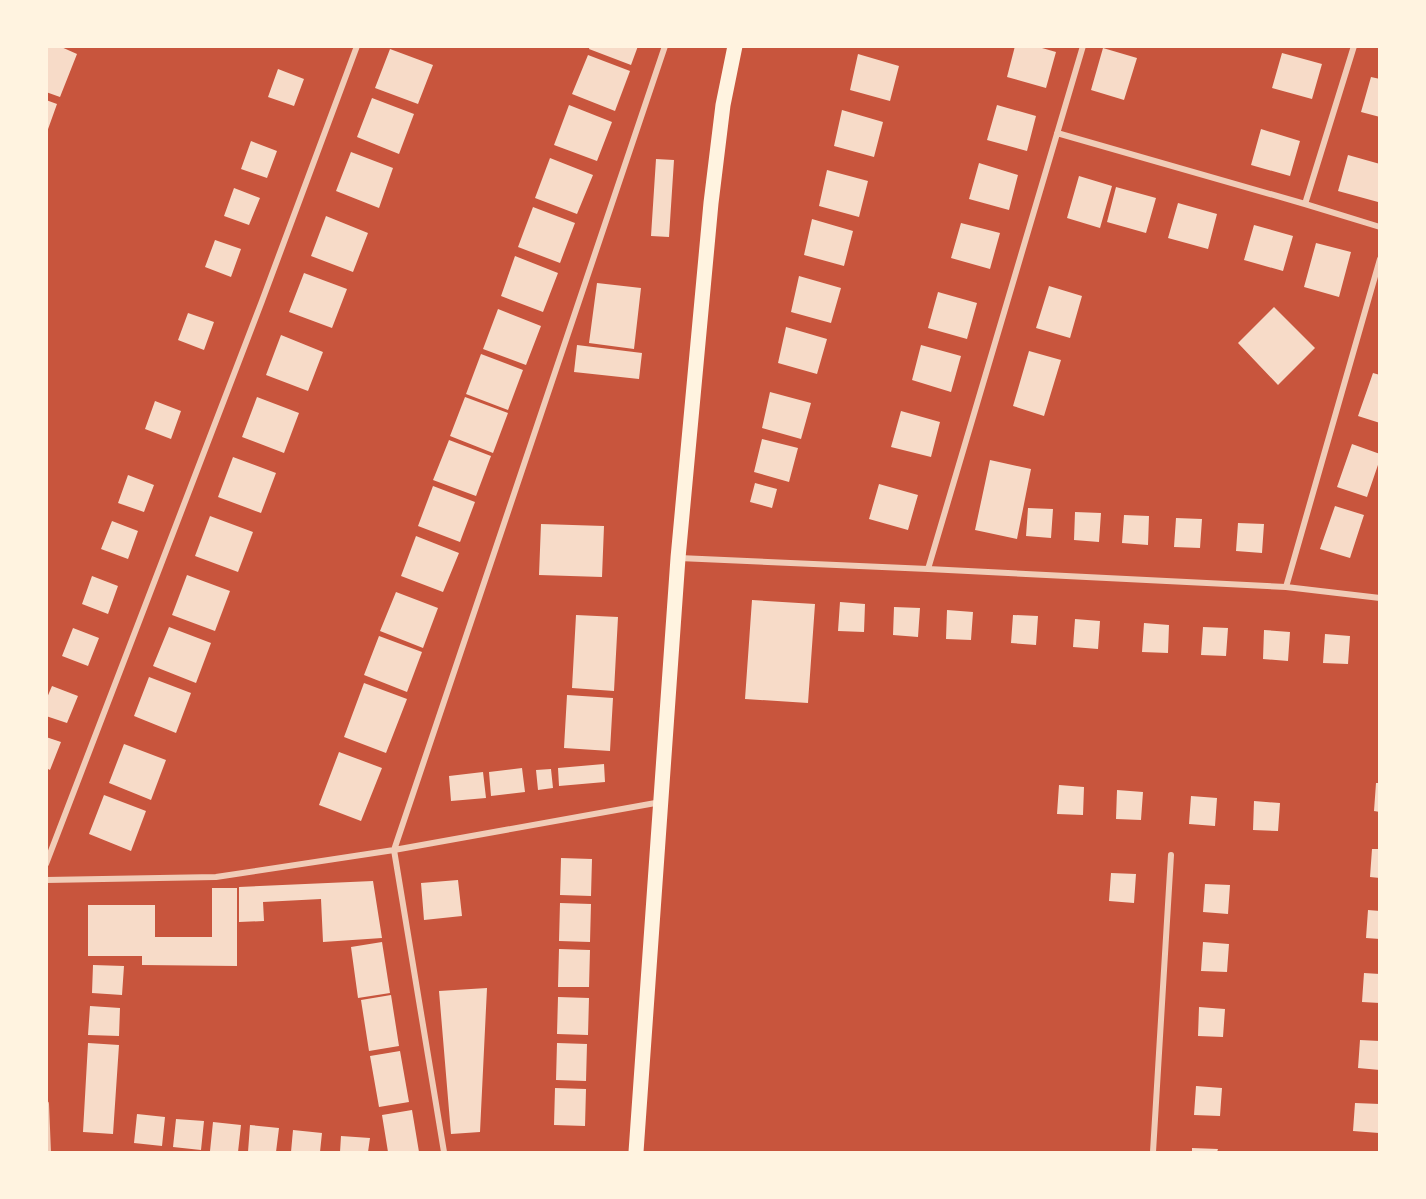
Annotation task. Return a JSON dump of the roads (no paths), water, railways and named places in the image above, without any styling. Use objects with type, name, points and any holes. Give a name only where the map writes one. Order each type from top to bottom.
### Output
[{"type":"main road","points":[[636,1152],[678,558],[711,203],[723,105],[735,46]]},
{"type":"street","points":[[46,864],[262,301],[357,46]]},
{"type":"street","points":[[444,1152],[394,850],[665,46]]},
{"type":"street","points":[[928,569],[1083,46]]},
{"type":"street","points":[[1305,204],[1354,46]]},
{"type":"street","points":[[1057,133],[1380,227]]},
{"type":"street","points":[[1287,587],[1380,259]]},
{"type":"street","points":[[678,558],[1287,587],[1380,598]]},
{"type":"street","points":[[46,880],[216,877],[394,850],[661,802]]},
{"type":"street","points":[[1153,1152],[1171,855]]},
{"type":"street","points":[[46,1104],[48,1152]]}]
